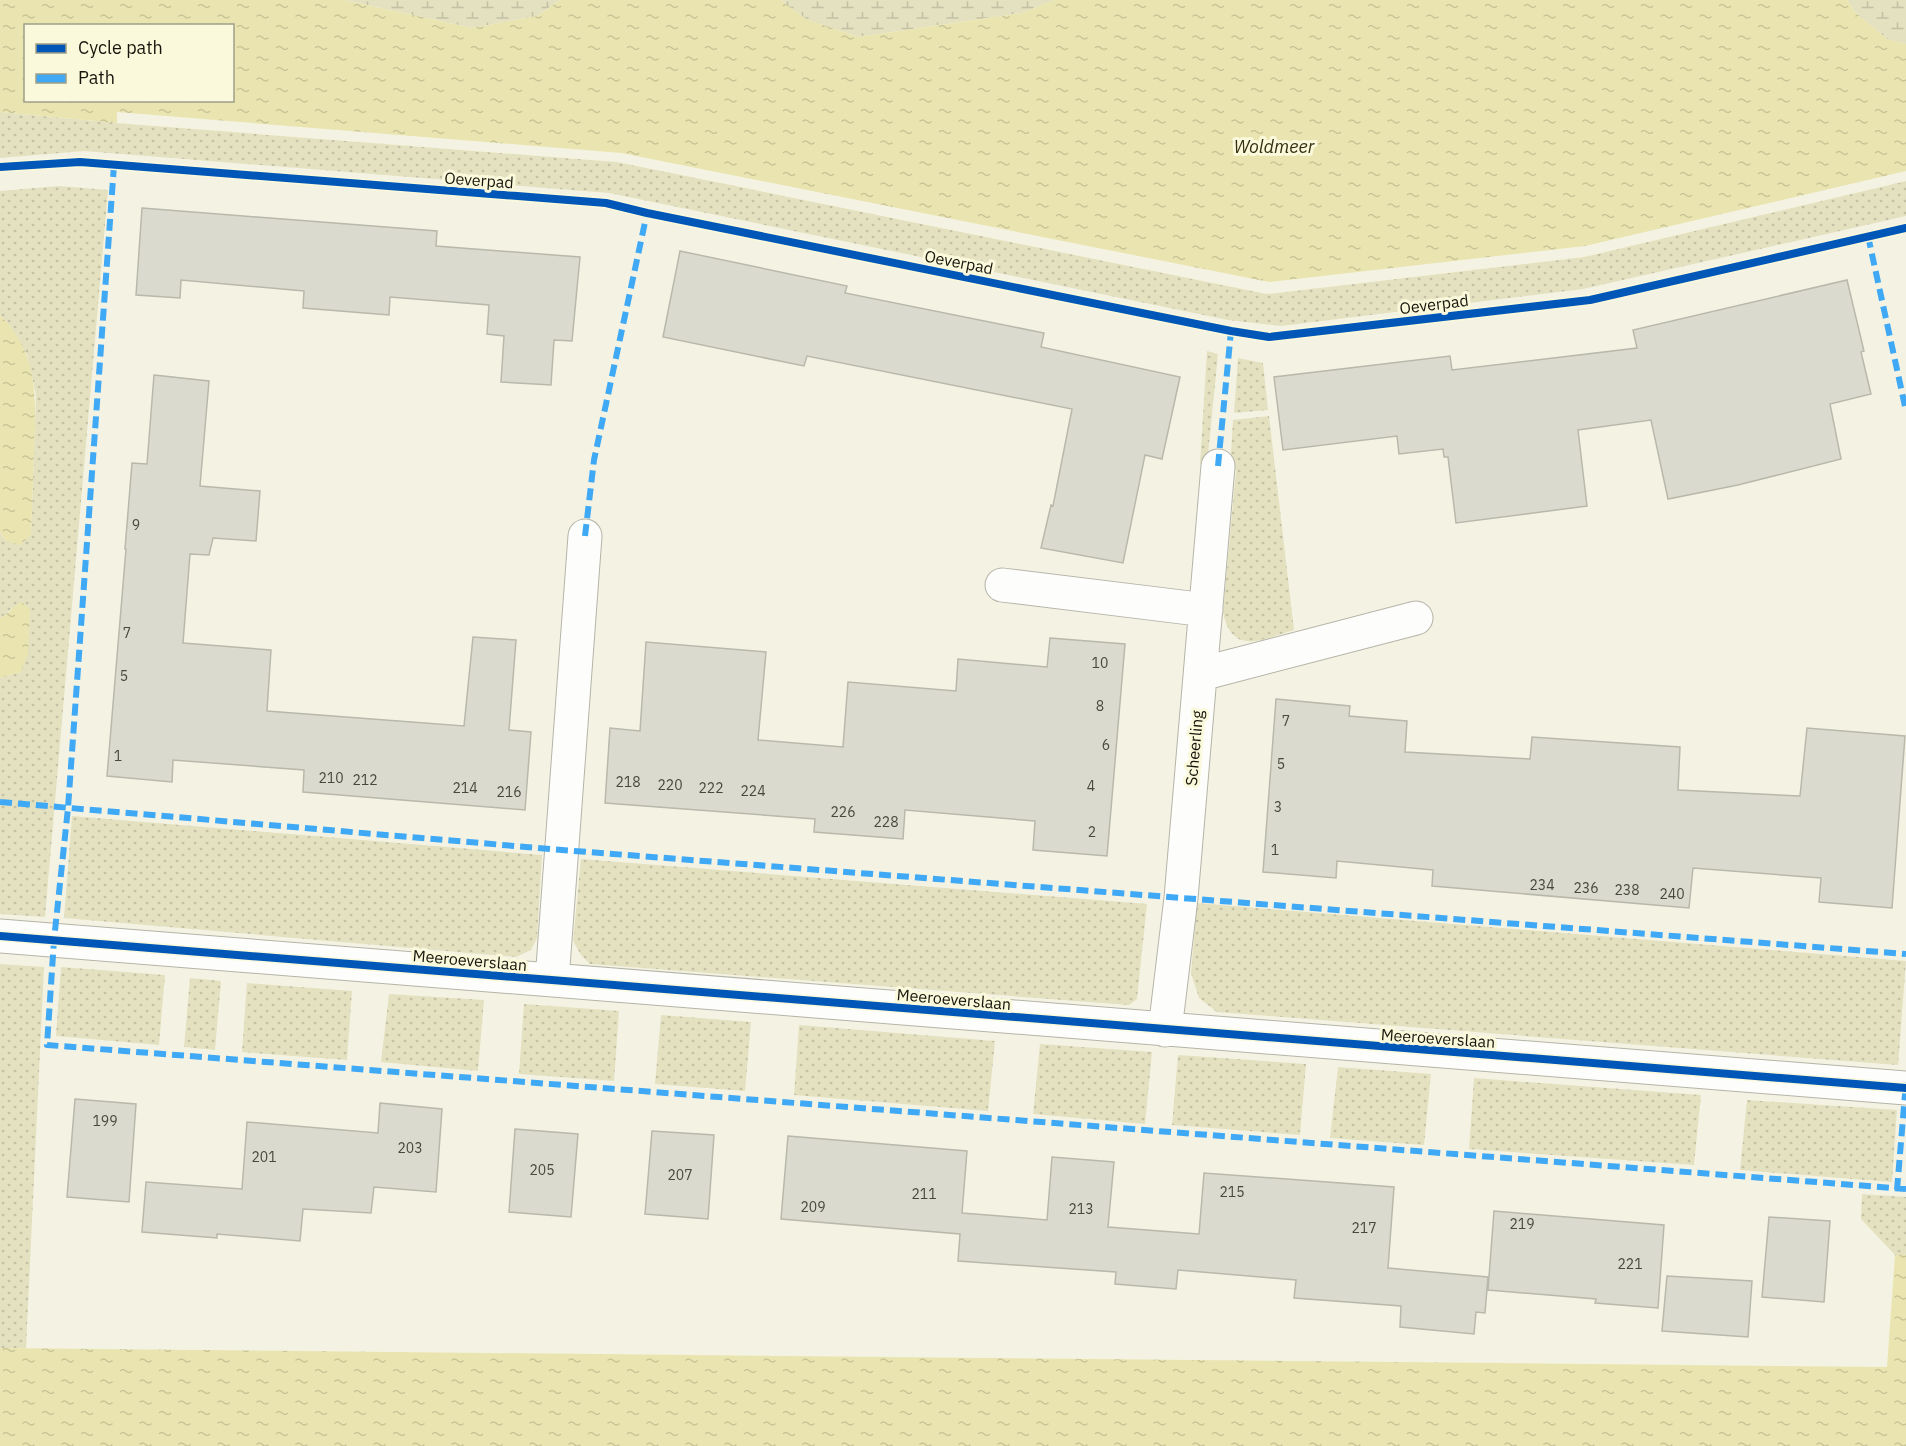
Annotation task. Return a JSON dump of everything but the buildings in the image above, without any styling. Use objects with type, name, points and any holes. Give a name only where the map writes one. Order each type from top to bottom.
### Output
[{"type":"street","name":"Scheerling","points":[[1166,1030],[1181,898],[1218,466]]},
{"type":"street","points":[[552,981],[585,536]]},
{"type":"street","points":[[1002,585],[1206,610]]},
{"type":"street","points":[[1201,674],[1416,618]]},
{"type":"street","name":"Meeroeverslaan","points":[[0,936],[1906,1088]]},
{"type":"green space","points":[[344,0],[560,0],[537,16],[472,28]]},
{"type":"green space","points":[[781,0],[1055,0],[1022,13],[858,37],[806,19]]},
{"type":"green space","points":[[1847,0],[1906,0],[1906,44],[1887,39],[1854,11]]},
{"type":"green space","points":[[0,112],[617,162],[1267,294],[1584,257],[1906,181],[1906,216],[1583,289],[1281,326],[1228,320],[609,193],[84,151],[0,158]]},
{"type":"green space","points":[[59,186],[108,190],[45,917],[0,914],[0,678],[21,672],[12,608],[0,619],[0,532],[6,541],[31,535],[36,395],[27,355],[0,315],[0,191]]},
{"type":"green space","points":[[1207,351],[1218,354],[1207,465],[1200,464]]},
{"type":"green space","points":[[1238,358],[1263,363],[1268,410],[1234,413]]},
{"type":"green space","points":[[1269,416],[1294,630],[1251,641],[1242,640],[1234,635],[1223,613],[1236,470],[1230,468],[1233,420]]},
{"type":"green space","points":[[72,816],[542,855],[537,938],[531,950],[516,957],[64,918]]},
{"type":"green space","points":[[581,859],[1147,904],[1137,999],[1129,1005],[590,964],[581,955],[573,941]]},
{"type":"green space","points":[[1197,903],[1906,961],[1898,1065],[1217,1012],[1199,998],[1191,973]]},
{"type":"green space","points":[[0,964],[44,967],[26,1348],[0,1348]]},
{"type":"green space","points":[[61,967],[165,975],[159,1045],[56,1036]]},
{"type":"green space","points":[[190,978],[221,981],[215,1050],[184,1047]]},
{"type":"green space","points":[[247,983],[352,991],[347,1060],[242,1052]]},
{"type":"green space","points":[[389,994],[484,1000],[478,1071],[381,1062]]},
{"type":"green space","points":[[524,1004],[619,1011],[614,1081],[519,1074]]},
{"type":"green space","points":[[661,1015],[751,1022],[745,1091],[655,1084]]},
{"type":"green space","points":[[799,1025],[995,1041],[988,1111],[794,1095]]},
{"type":"green space","points":[[1040,1044],[1152,1052],[1145,1124],[1033,1114]]},
{"type":"green space","points":[[1178,1055],[1306,1064],[1300,1135],[1172,1125]]},
{"type":"green space","points":[[1338,1067],[1431,1074],[1424,1145],[1330,1138]]},
{"type":"green space","points":[[1474,1078],[1701,1095],[1694,1165],[1469,1149]]},
{"type":"green space","points":[[1747,1100],[1897,1110],[1892,1182],[1740,1170]]},
{"type":"green space","points":[[1862,1194],[1906,1197],[1906,1255],[1895,1255],[1861,1219]]},
{"type":"water","name":"Woldmeer","points":[[0,0],[344,0],[472,28],[537,16],[560,0],[781,0],[806,19],[858,37],[1022,13],[1055,0],[1847,0],[1854,11],[1887,39],[1906,44],[1906,181],[1584,257],[1267,294],[617,162],[0,112]]},
{"type":"water","points":[[0,315],[13,330],[22,346],[29,363],[35,397],[31,535],[20,545],[6,541],[0,532]]},
{"type":"water","points":[[19,603],[23,603],[30,610],[28,653],[21,672],[0,678],[0,619]]},
{"type":"water","points":[[1895,1255],[1906,1255],[1906,1446],[0,1446],[0,1348],[1887,1367]]},
{"type":"pier","points":[[117,112],[621,153],[1269,282],[1585,246],[1906,171],[1906,181],[1584,257],[1267,294],[617,162],[117,123]]},
{"type":"marked path","points":[[114,165],[68,808],[54,940],[47,1045],[1906,1189]]},
{"type":"marked path","points":[[585,536],[594,460],[647,213]]},
{"type":"marked path","points":[[1868,236],[1906,411]]},
{"type":"marked path","points":[[1218,466],[1231,331]]},
{"type":"marked path","points":[[0,802],[562,850],[1906,954]]},
{"type":"marked path","points":[[1897,1190],[1906,1082]]},
{"type":"cycle path","name":"Oeverpad","points":[[0,167],[80,162],[606,203],[1269,337],[1590,300],[1906,228]]},
{"type":"cycle path","points":[[0,936],[1906,1088]]}]
